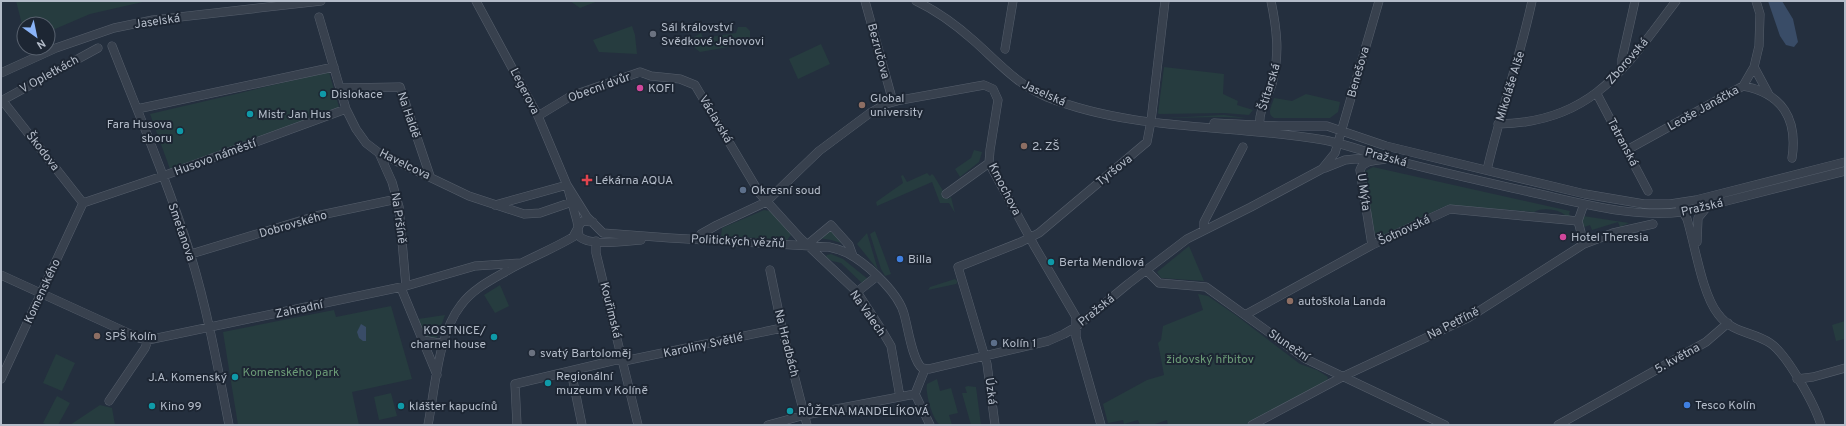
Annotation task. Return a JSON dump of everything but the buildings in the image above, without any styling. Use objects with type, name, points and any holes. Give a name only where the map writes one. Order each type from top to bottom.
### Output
[{"type":"street","name":"Jaselská","points":[[1,73],[56,48],[114,28],[153,20],[321,1]]},
{"type":"street","name":"Legerova","points":[[476,1],[538,116],[567,185],[578,228]]},
{"type":"street","name":"Bezručova","points":[[865,1],[893,102]]},
{"type":"street","points":[[1005,49],[1013,1]]},
{"type":"street","name":"Tyršova","points":[[958,267],[1039,233],[1147,142],[1151,121],[1165,1]]},
{"type":"street","name":"Štítarská","points":[[1260,124],[1259,117],[1272,85],[1278,56],[1278,36],[1271,1]]},
{"type":"street","name":"Benešova","points":[[1338,144],[1379,1]]},
{"type":"street","name":"Mikoláše Alše","points":[[1487,170],[1498,124],[1524,41],[1532,1]]},
{"type":"street","points":[[1622,69],[1622,59],[1635,1]]},
{"type":"street","name":"Zborovská","points":[[1498,124],[1526,122],[1553,116],[1597,94],[1610,83],[1622,69],[1676,1]]},
{"type":"street","name":"Leoše Janáčka","points":[[1628,150],[1743,86],[1754,67],[1761,36],[1760,14],[1756,1]]},
{"type":"street","name":"Jaselská","points":[[922,2],[956,26],[1018,82],[1032,91],[1048,98],[1096,113],[1151,121],[1325,140],[1338,144]]},
{"type":"street","name":"Havelcova","points":[[319,17],[346,109],[356,129],[366,143],[379,153],[430,176],[469,196],[528,214],[540,213],[572,202]]},
{"type":"street","name":"Smetanova","points":[[112,46],[163,176],[191,254],[229,425]]},
{"type":"street","name":"V Opletkách","points":[[2,101],[98,48]]},
{"type":"street","points":[[1754,67],[1768,93],[1779,102],[1787,114],[1794,143],[1792,158]]},
{"type":"street","points":[[136,109],[334,68]]},
{"type":"street","name":"Obecní dvůr","points":[[538,116],[571,96],[640,72]]},
{"type":"street","name":"Václavská","points":[[640,72],[651,76],[680,79],[695,85],[766,202]]},
{"type":"street","name":"Kmochova","points":[[697,239],[701,234],[717,225],[766,202],[819,151],[870,113],[893,102],[984,85],[991,88],[997,94],[998,100],[990,150],[990,163],[1030,238],[1076,317],[1076,337],[1101,425]]},
{"type":"street","points":[[1743,86],[1768,93]]},
{"type":"street","name":"Na Haldě","points":[[340,88],[400,87],[430,176]]},
{"type":"street","name":"Tatranská","points":[[1597,94],[1628,150],[1648,191]]},
{"type":"street","name":"Škodova","points":[[2,101],[83,203]]},
{"type":"street","name":"Husovo náměstí","points":[[83,203],[163,176],[346,109]]},
{"type":"street","name":"Jaselská","points":[[1151,121],[1260,124],[1279,126],[1327,126],[1341,131]]},
{"type":"street","name":"Pražská","points":[[1341,131],[1386,146],[1585,194],[1631,203],[1670,204],[1696,200],[1845,162]]},
{"type":"street","name":"Pražská","points":[[925,369],[985,357],[1048,341],[1076,327],[1187,239],[1322,169],[1335,153],[1338,144],[1385,157],[1584,204],[1638,213],[1667,214],[1683,212],[1845,171]]},
{"type":"street","points":[[1204,229],[1204,222],[1243,147]]},
{"type":"street","name":"Na Pršíně","points":[[379,153],[392,182],[397,199],[404,287],[437,375]]},
{"type":"street","points":[[1322,169],[1345,160],[1358,157],[1385,157]]},
{"type":"street","name":"U Mýta","points":[[1372,245],[1360,174],[1361,166],[1366,162],[1385,157]]},
{"type":"street","points":[[946,194],[990,163]]},
{"type":"street","name":"Legerova","points":[[567,185],[586,215],[594,223]]},
{"type":"street","points":[[495,205],[567,185]]},
{"type":"street","name":"Dobrovského","points":[[191,254],[316,216],[397,199]]},
{"type":"street","points":[[1683,212],[1696,200]]},
{"type":"street","name":"Politických vězňů","points":[[766,202],[807,245]]},
{"type":"street","name":"Komenského","points":[[1,379],[83,203]]},
{"type":"street","points":[[1584,204],[1578,221],[1584,244]]},
{"type":"street","points":[[1670,204],[1683,212],[1687,219],[1709,299],[1717,313],[1738,331],[1760,338],[1776,348],[1788,362],[1821,425]]},
{"type":"street","points":[[1698,257],[1697,222],[1700,214],[1709,206]]},
{"type":"street","name":"Šotnovská","points":[[1245,315],[1372,245],[1447,210],[1454,209],[1578,221]]},
{"type":"street","name":"Politických vězňů","points":[[428,425],[443,342],[452,319],[467,298],[491,280],[573,237],[578,228],[585,221],[594,223],[601,232],[606,234],[829,246],[853,256],[891,291],[904,312],[918,364],[925,369]]},
{"type":"street","points":[[578,228],[580,237],[592,241],[597,230],[594,223]]},
{"type":"street","name":"Na Petříně","points":[[1252,425],[1344,376],[1468,318],[1584,244],[1613,233],[1653,224]]},
{"type":"street","name":"Politických vězňů","points":[[807,245],[831,225],[849,245],[853,256]]},
{"type":"street","name":"Politických vězňů","points":[[535,256],[579,241],[609,242],[670,238]]},
{"type":"street","name":"Kouřimská","points":[[592,241],[624,361],[638,425]]},
{"type":"street","name":"Na Valech","points":[[807,245],[857,292],[891,346],[900,397]]},
{"type":"street","name":"Zahradní","points":[[148,340],[404,287],[475,266],[521,263]]},
{"type":"street","name":"Úzká","points":[[958,267],[985,357],[995,425]]},
{"type":"street","name":"Na Hradbách","points":[[770,270],[782,328],[807,425]]},
{"type":"street","name":"Sluneční","points":[[1146,270],[1159,283],[1206,286],[1306,358],[1440,424]]},
{"type":"street","points":[[1,275],[139,338],[148,340],[145,348],[109,401]]},
{"type":"street","points":[[857,292],[876,277]]},
{"type":"street","name":"5. května","points":[[1558,425],[1706,342],[1728,323]]},
{"type":"street","name":"Karoliny Světlé","points":[[517,425],[515,384],[616,360],[624,361],[782,328]]},
{"type":"street","points":[[423,340],[438,343],[443,342]]},
{"type":"street","points":[[1797,379],[1813,377],[1845,368]]},
{"type":"street","points":[[925,369],[915,394],[930,425]]},
{"type":"street","points":[[571,371],[582,425]]},
{"type":"street","points":[[768,425],[805,415],[915,394]]},
{"type":"green space","points":[[16,1],[147,1],[90,14],[56,29],[56,16],[20,16]]},
{"type":"green space","points":[[570,1],[598,1],[580,8]]},
{"type":"green space","points":[[632,26],[635,35],[637,54],[599,52],[593,40]]},
{"type":"green space","points":[[738,27],[746,27],[750,31],[750,40],[745,44],[700,52],[695,48],[693,41],[694,37],[701,33],[703,38],[736,33]]},
{"type":"green space","points":[[821,44],[830,64],[798,79],[789,59]]},
{"type":"green space","points":[[1164,67],[1224,74],[1223,94],[1238,101],[1237,105],[1253,110],[1249,115],[1224,113],[1159,114]]},
{"type":"green space","points":[[329,72],[339,107],[170,169],[150,114]]},
{"type":"green space","points":[[1306,94],[1340,102],[1338,112],[1330,118],[1274,118],[1270,114],[1270,109],[1274,98],[1292,101]]},
{"type":"green space","points":[[1224,115],[1246,118],[1166,118]]},
{"type":"green space","points":[[974,150],[982,152],[979,162],[960,177],[955,169],[971,158]]},
{"type":"green space","points":[[1373,167],[1570,211],[1569,214],[1572,218],[1554,210],[1543,209],[1534,212],[1448,205],[1382,236],[1375,234],[1367,194],[1369,193],[1367,177],[1364,172]]},
{"type":"green space","points":[[927,173],[930,176],[932,174],[934,176],[948,199],[951,197],[955,213],[949,203],[940,203],[932,182],[877,206],[876,202],[903,183],[901,176],[903,175],[907,182]]},
{"type":"green space","points":[[764,210],[770,211],[790,232],[791,235],[787,240],[721,236],[722,228]]},
{"type":"green space","points":[[1583,216],[1629,223],[1620,227],[1618,222],[1592,230],[1590,225],[1584,227],[1582,220]]},
{"type":"green space","points":[[831,230],[845,244],[820,238],[827,231]]},
{"type":"green space","points":[[875,231],[891,274],[885,276],[881,269],[870,234]]},
{"type":"green space","points":[[867,233],[878,270],[857,244]]},
{"type":"green space","points":[[1189,246],[1204,281],[1161,278],[1157,272]]},
{"type":"green space","points":[[831,254],[843,259],[869,280],[864,285],[841,263],[832,261],[826,257],[827,255]]},
{"type":"green space","points":[[955,279],[958,282],[956,284],[928,290],[930,287]]},
{"type":"green space","points":[[500,285],[509,306],[495,313],[484,295]]},
{"type":"green space","name":"židovský hřbitov","points":[[1198,294],[1208,296],[1300,364],[1317,370],[1328,377],[1327,381],[1245,425],[1168,425],[1167,420],[1152,425],[1140,425],[1138,420],[1124,424],[1123,420],[1108,423],[1103,404],[1147,380],[1164,375],[1158,343],[1161,340],[1163,326],[1203,310]]},
{"type":"green space","name":"Komenského park","points":[[391,306],[412,379],[352,392],[359,425],[238,425],[223,332],[334,310],[336,317]]},
{"type":"green space","points":[[445,315],[436,340],[426,338],[418,319]]},
{"type":"green space","points":[[1845,321],[1845,339],[1836,341],[1832,325]]},
{"type":"green space","points":[[56,354],[75,363],[62,391],[43,383]]},
{"type":"green space","points":[[937,379],[940,391],[951,388],[958,413],[949,415],[952,425],[939,424],[936,421],[930,405],[927,393],[927,384]]},
{"type":"green space","points":[[965,387],[976,387],[981,425],[971,425],[962,393],[967,393]]},
{"type":"green space","points":[[391,393],[397,416],[379,420],[374,397]]},
{"type":"green space","points":[[57,396],[70,403],[58,425],[48,425],[43,423]]},
{"type":"green space","points":[[100,405],[112,408],[115,425],[70,425]]},
{"type":"water","points":[[1768,1],[1782,1],[1793,19],[1798,42],[1794,47],[1786,45],[1780,36]]},
{"type":"water","points":[[361,324],[366,327],[366,341],[359,338],[357,332]]},
{"type":"place","name":"Sál království Svědkové Jehovovi","points":[[653,34]]},
{"type":"place","name":"KOFI","points":[[640,88]]},
{"type":"place","name":"Dislokace","points":[[323,94]]},
{"type":"place","name":"Global university","points":[[862,105]]},
{"type":"place","name":"Mistr Jan Hus","points":[[250,114]]},
{"type":"place","name":"Fara Husova sboru","points":[[180,131]]},
{"type":"place","name":"2. ZŠ","points":[[1024,146]]},
{"type":"place","name":"Lékárna AQUA","points":[[587,180]]},
{"type":"place","name":"Okresní soud","points":[[743,190]]},
{"type":"place","name":"Hotel Theresia","points":[[1563,237]]},
{"type":"place","name":"Billa","points":[[900,259]]},
{"type":"place","name":"Berta Mendlová","points":[[1051,262]]},
{"type":"place","name":"autoškola Landa","points":[[1290,301]]},
{"type":"place","name":"SPŠ Kolín","points":[[97,336]]},
{"type":"place","name":"KOSTNICE/ charnel house","points":[[494,337]]},
{"type":"place","name":"Kolín 1","points":[[994,343]]},
{"type":"place","name":"svatý Bartoloměj","points":[[532,353]]},
{"type":"place","name":"J.A. Komenský","points":[[235,377]]},
{"type":"place","name":"Regionální muzeum v Kolíně","points":[[548,383]]},
{"type":"place","name":"Tesco Kolín","points":[[1687,405]]},
{"type":"place","name":"Kino 99","points":[[152,406]]},
{"type":"place","name":"klášter kapucínů","points":[[401,406]]},
{"type":"place","name":"RŮŽENA MANDELÍKOVÁ","points":[[790,411]]}]
